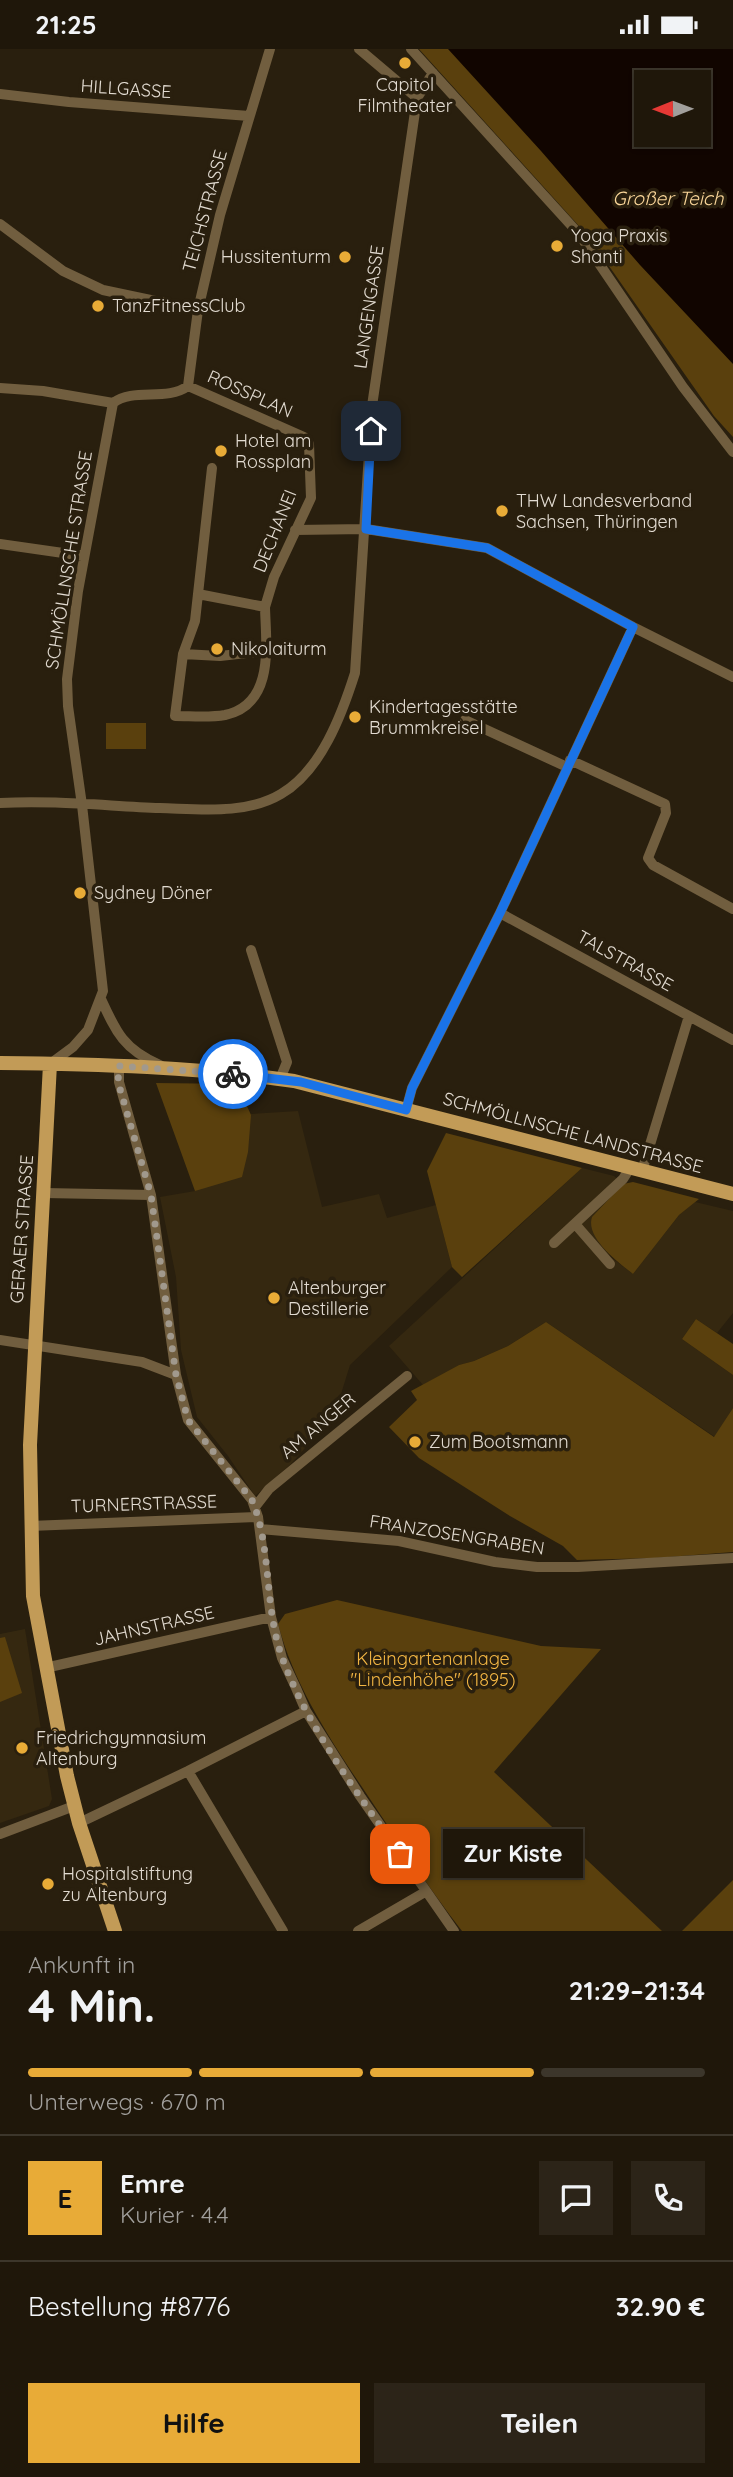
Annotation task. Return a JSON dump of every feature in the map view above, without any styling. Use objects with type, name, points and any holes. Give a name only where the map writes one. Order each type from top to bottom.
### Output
[{"type":"main road","name":"SCHMÖLLNSCHE LANDSTRASSE","points":[[0,1063],[119,1066],[280,1079],[321,1087],[733,1194]]},
{"type":"main road","name":"GERAER STRASSE","points":[[50,1064],[30,1445],[33,1596],[74,1806],[115,1931]]},
{"type":"street","name":"TEICHSTRASSE","points":[[188,386],[198,310],[220,215],[270,49]]},
{"type":"street","points":[[359,49],[417,99],[433,73]]},
{"type":"street","points":[[411,49],[579,234],[682,387],[733,452]]},
{"type":"street","name":"HILLGASSE","points":[[0,94],[250,116]]},
{"type":"street","name":"LANGENGASSE","points":[[0,803],[47,802],[216,810],[252,805],[281,794],[309,770],[341,717],[355,673],[372,406],[417,99]]},
{"type":"street","points":[[0,224],[63,271],[103,291],[198,310]]},
{"type":"street","name":"ROSSPLAN","points":[[113,403],[120,398],[172,394],[188,386],[304,437],[309,444],[312,467]]},
{"type":"street","points":[[0,388],[43,391],[113,403]]},
{"type":"street","name":"SCHMÖLLNSCHE STRASSE","points":[[101,999],[103,991],[68,706],[67,679],[84,557],[113,403]]},
{"type":"street","name":"DECHANEI","points":[[183,654],[175,716],[218,716],[235,711],[250,702],[258,692],[264,678],[265,607],[274,577],[311,498],[312,467]]},
{"type":"street","points":[[212,468],[195,621],[183,654],[220,656],[266,651]]},
{"type":"street","points":[[295,530],[366,529],[487,548],[633,627],[733,677]]},
{"type":"street","points":[[0,544],[84,557]]},
{"type":"street","points":[[198,594],[265,607]]},
{"type":"street","points":[[406,1110],[412,1088],[500,913],[633,627]]},
{"type":"street","points":[[465,720],[665,804],[666,813],[648,858],[653,865],[733,909]]},
{"type":"street","name":"TALSTRASSE","points":[[500,913],[733,1040]]},
{"type":"street","points":[[251,950],[287,1062],[280,1079]]},
{"type":"street","points":[[50,1064],[79,1042],[88,1030],[101,999]]},
{"type":"street","points":[[101,999],[116,1033],[131,1049],[171,1069]]},
{"type":"street","points":[[554,1243],[636,1169],[689,1016]]},
{"type":"street","points":[[119,1066],[118,1082],[151,1195],[176,1375],[188,1420],[252,1500],[258,1518],[271,1617],[282,1658],[306,1711],[425,1892],[454,1931]]},
{"type":"street","points":[[44,1193],[151,1195]]},
{"type":"street","points":[[576,1225],[610,1264]]},
{"type":"street","points":[[0,1340],[142,1362],[176,1375]]},
{"type":"street","name":"AM ANGER","points":[[258,1518],[269,1489],[407,1376]]},
{"type":"street","name":"TURNERSTRASSE","points":[[30,1526],[258,1518]]},
{"type":"street","name":"FRANZOSENGRABEN","points":[[258,1518],[398,1541],[495,1562],[537,1567],[733,1558]]},
{"type":"street","name":"JAHNSTRASSE","points":[[46,1668],[271,1617]]},
{"type":"street","points":[[79,1822],[188,1772],[306,1711]]},
{"type":"street","points":[[188,1772],[283,1931]]},
{"type":"street","points":[[0,1834],[74,1806]]},
{"type":"street","points":[[358,1931],[425,1892]]},
{"type":"shaded area","points":[[298,1111],[322,1207],[379,1194],[387,1218],[436,1205],[452,1267],[350,1365],[341,1394],[325,1425],[291,1464],[255,1496],[197,1417],[181,1350],[176,1277],[160,1197],[195,1191],[251,1114]]},
{"type":"shaded area","points":[[582,1168],[614,1176],[623,1184],[595,1236],[611,1257],[633,1274],[679,1215],[695,1202],[733,1211],[733,1313],[717,1333],[696,1319],[682,1339],[733,1375],[733,1408],[715,1437],[546,1322],[508,1346],[459,1365],[423,1385],[389,1346]]},
{"type":"shaded area","name":"Friedrichgymnasium Altenburg","points":[[25,1629],[52,1799],[49,1806],[0,1823],[0,1634]]},
{"type":"green space","name":"Großer Teich","points":[[419,49],[733,49],[733,437],[714,416],[588,236]]},
{"type":"green space","points":[[106,723],[146,723],[146,749],[106,749]]},
{"type":"green space","points":[[156,1083],[237,1084],[251,1115],[248,1152],[242,1177],[195,1191]]},
{"type":"green space","points":[[446,1133],[582,1168],[462,1277],[452,1267],[427,1171]]},
{"type":"green space","points":[[633,1182],[699,1199],[679,1215],[633,1274],[598,1241],[591,1225],[592,1217],[623,1184]]},
{"type":"green space","points":[[696,1319],[733,1344],[733,1375],[682,1339]]},
{"type":"green space","points":[[546,1322],[714,1437],[733,1408],[733,1552],[577,1560],[563,1546],[419,1458],[389,1427],[417,1400],[411,1391],[459,1365],[508,1346]]},
{"type":"green space","name":"Kleingartenanlage \"Lindenhöhe\" (1895)","points":[[337,1600],[541,1646],[601,1649],[494,1772],[662,1931],[462,1931],[333,1743],[307,1697],[286,1649],[278,1624],[285,1614]]},
{"type":"green space","points":[[5,1637],[22,1693],[0,1702],[0,1638]]},
{"type":"green space","points":[[733,1880],[733,1931],[682,1931]]},
{"type":"water","name":"Großer Teich","points":[[448,49],[733,49],[733,364],[640,265]]},
{"type":"way so far","points":[[233,1074],[119,1066],[118,1082],[151,1195],[176,1375],[188,1420],[255,1507],[271,1617],[282,1658],[306,1711],[400,1854]]},
{"type":"place","name":"Capitol Filmtheater","points":[[405,63]]},
{"type":"place","name":"Yoga Praxis Shanti","points":[[557,246]]},
{"type":"place","name":"Hussitenturm","points":[[345,257]]},
{"type":"place","name":"TanzFitnessClub","points":[[98,306]]},
{"type":"place","name":"Hotel am Rossplan","points":[[221,451]]},
{"type":"place","name":"THW Landesverband Sachsen, Thüringen","points":[[502,511]]},
{"type":"place","name":"Nikolaiturm","points":[[217,649]]},
{"type":"place","name":"Kindertagesstätte Brummkreisel","points":[[355,717]]},
{"type":"place","name":"Sydney Döner","points":[[80,893]]},
{"type":"place","name":"Altenburger Destillerie","points":[[274,1298]]},
{"type":"place","name":"Zum Bootsmann","points":[[415,1442]]},
{"type":"place","name":"Friedrichgymnasium Altenburg","points":[[22,1748]]},
{"type":"place","name":"Zur Kiste","points":[[400,1854]]},
{"type":"place","name":"Hospitalstiftung zu Altenburg","points":[[48,1884]]},
{"type":"route","points":[[233,1074],[301,1082],[406,1110],[412,1088],[500,913],[633,627],[487,548],[366,529],[371,431]]}]
